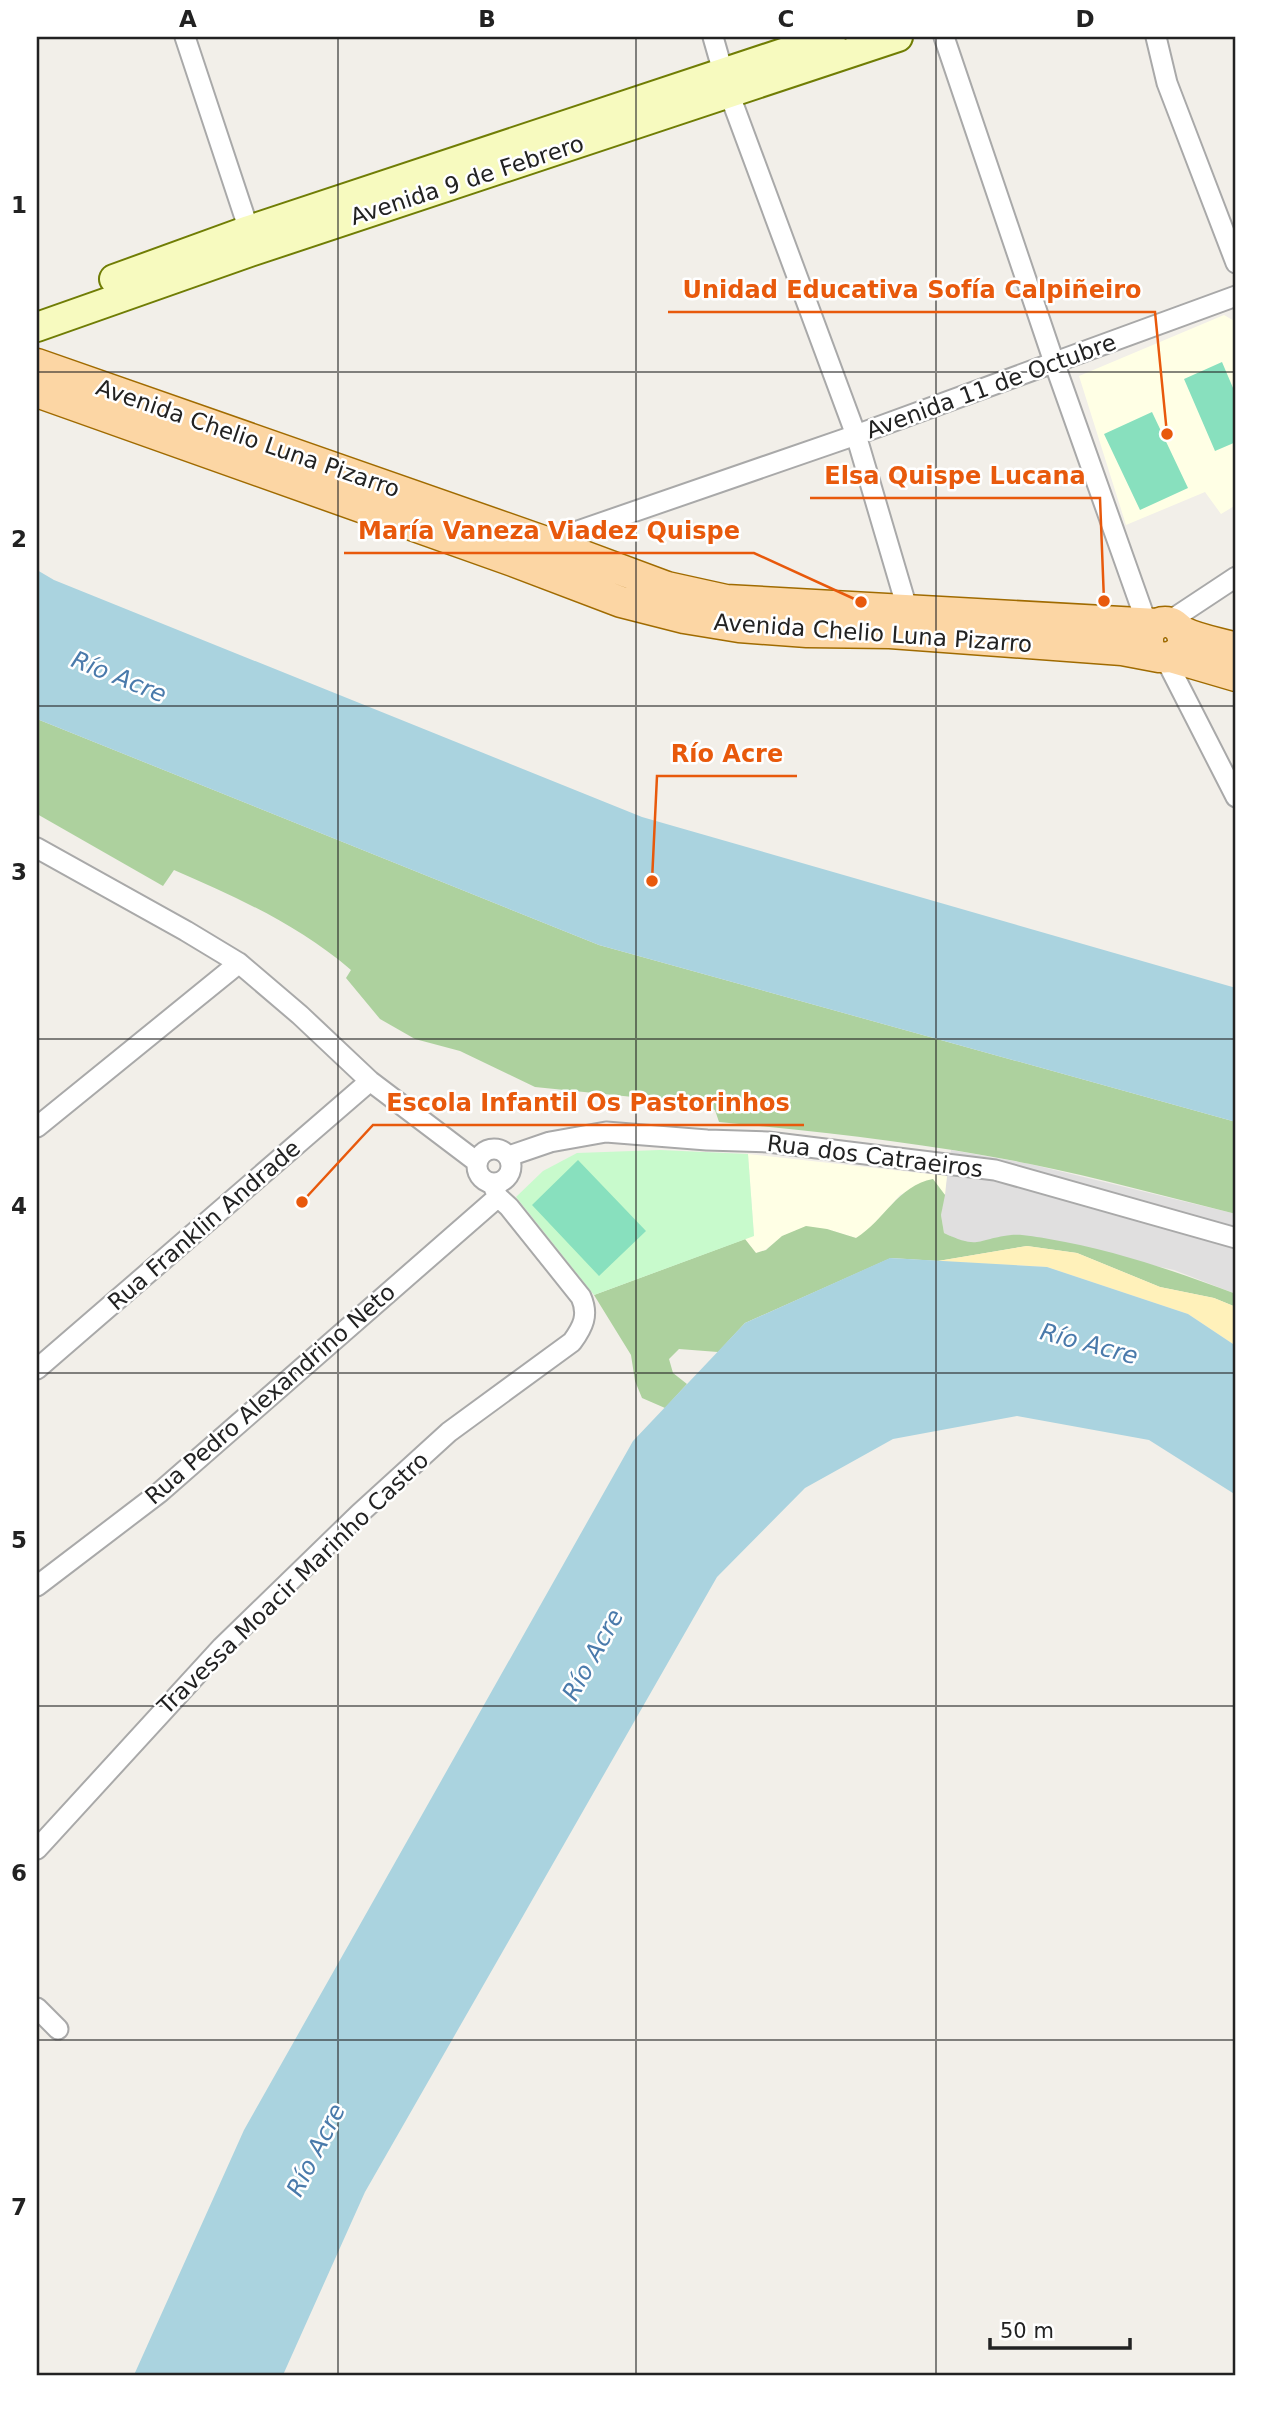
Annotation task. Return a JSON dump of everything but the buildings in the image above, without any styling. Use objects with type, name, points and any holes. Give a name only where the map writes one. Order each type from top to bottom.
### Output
[{"type":"main road","name":"Avenida Chelio Luna Pizarro","points":[[37,364],[667,587],[726,600],[907,608],[1236,648]]},
{"type":"main road","name":"Avenida Chelio Luna Pizarro","points":[[37,392],[621,602],[684,618],[738,627],[807,632],[890,633],[1122,650],[1164,639],[1236,676]]},
{"type":"street","points":[[185,37],[249,230]]},
{"type":"street","points":[[713,37],[726,83],[856,435],[907,608]]},
{"type":"street","name":"Avenida 9 de Febrero","points":[[37,327],[726,83],[831,37]]},
{"type":"street","name":"Avenida 9 de Febrero","points":[[37,308],[249,230],[726,83],[898,37]]},
{"type":"street","points":[[944,37],[1054,362],[1164,639],[1236,797]]},
{"type":"street","points":[[1156,37],[1167,83],[1236,263]]},
{"type":"street","name":"Avenida 11 de Octubre","points":[[546,542],[856,435],[1236,296]]},
{"type":"street","points":[[1164,639],[1236,577]]},
{"type":"street","points":[[37,848],[175,924],[239,963],[300,1014],[370,1082],[477,1162]]},
{"type":"street","points":[[37,1127],[239,963]]},
{"type":"street","name":"Rua Franklin Andrade","points":[[37,1369],[370,1082]]},
{"type":"street","name":"Rua dos Catraeiros","points":[[509,1156],[550,1142],[606,1132],[768,1142],[995,1170],[1236,1238]]},
{"type":"street","points":[[488,1149],[499,1149],[509,1156],[512,1167],[508,1177],[495,1190],[478,1174],[477,1162],[482,1152],[488,1149]]},
{"type":"street","name":"Travessa Moacir Marinho Castro","points":[[37,1849],[222,1647],[359,1514],[449,1433],[572,1342],[584,1326],[586,1312],[581,1297],[495,1190]]},
{"type":"street","name":"Rua Pedro Alexandrino Neto","points":[[37,1586],[159,1493],[495,1190]]},
{"type":"street","points":[[37,2008],[58,2029]]},
{"type":"shaded area","points":[[1224,315],[1236,322],[1236,505],[1221,514],[1205,492],[1126,525],[1079,376]]},
{"type":"shaded area","points":[[951,1150],[1030,1164],[1236,1214],[1236,1294],[1174,1270],[1013,1235],[980,1243],[965,1243],[944,1233],[941,1215]]},
{"type":"shaded area","points":[[748,1154],[947,1176],[945,1195],[933,1179],[900,1195],[869,1230],[856,1238],[827,1229],[783,1236],[765,1250],[756,1253],[745,1239],[754,1235]]},
{"type":"green space","points":[[1222,362],[1236,395],[1236,442],[1215,451],[1184,379]]},
{"type":"green space","points":[[1152,412],[1188,488],[1140,510],[1104,434]]},
{"type":"green space","points":[[37,719],[599,945],[1236,1122],[1236,1214],[1082,1175],[953,1150],[719,1122],[715,1110],[692,1103],[535,1087],[460,1051],[415,1039],[380,1019],[346,978],[351,970],[310,939],[244,902],[174,870],[163,886],[37,814]]},
{"type":"green space","points":[[660,1150],[748,1154],[754,1236],[594,1295],[516,1197],[543,1171],[577,1153]]},
{"type":"green space","points":[[578,1160],[646,1231],[599,1276],[532,1205]]},
{"type":"green space","points":[[933,1179],[945,1195],[941,1215],[944,1233],[972,1242],[1020,1235],[1121,1255],[1236,1294],[1236,1307],[1214,1298],[1160,1287],[1077,1253],[1027,1246],[938,1261],[891,1258],[745,1323],[718,1352],[679,1349],[669,1359],[673,1373],[687,1384],[665,1408],[642,1398],[635,1381],[631,1355],[594,1295],[745,1239],[756,1253],[766,1250],[782,1236],[806,1226],[856,1238],[900,1196]]},
{"type":"sand","points":[[1027,1246],[1077,1253],[1160,1287],[1214,1298],[1236,1307],[1236,1346],[1188,1314],[1047,1267],[938,1261]]},
{"type":"water","name":"Río Acre","points":[[37,570],[54,580],[642,817],[1236,988],[1236,1122],[599,945],[37,719]]},
{"type":"water","name":"Río Acre","points":[[890,1258],[1047,1267],[1188,1314],[1236,1346],[1236,1495],[1149,1440],[1017,1416],[893,1439],[805,1488],[717,1577],[365,2192],[283,2375],[134,2375],[244,2130],[633,1441],[745,1323]]},
{"type":"place","name":"Unidad Educativa Sofía Calpiñeiro","points":[[1167,434]]},
{"type":"place","name":"Elsa Quispe Lucana","points":[[1104,601]]},
{"type":"place","name":"María Vaneza Viadez Quispe","points":[[861,602]]},
{"type":"place","name":"Río Acre","points":[[652,881]]},
{"type":"place","name":"Escola Infantil Os Pastorinhos","points":[[302,1202]]}]
